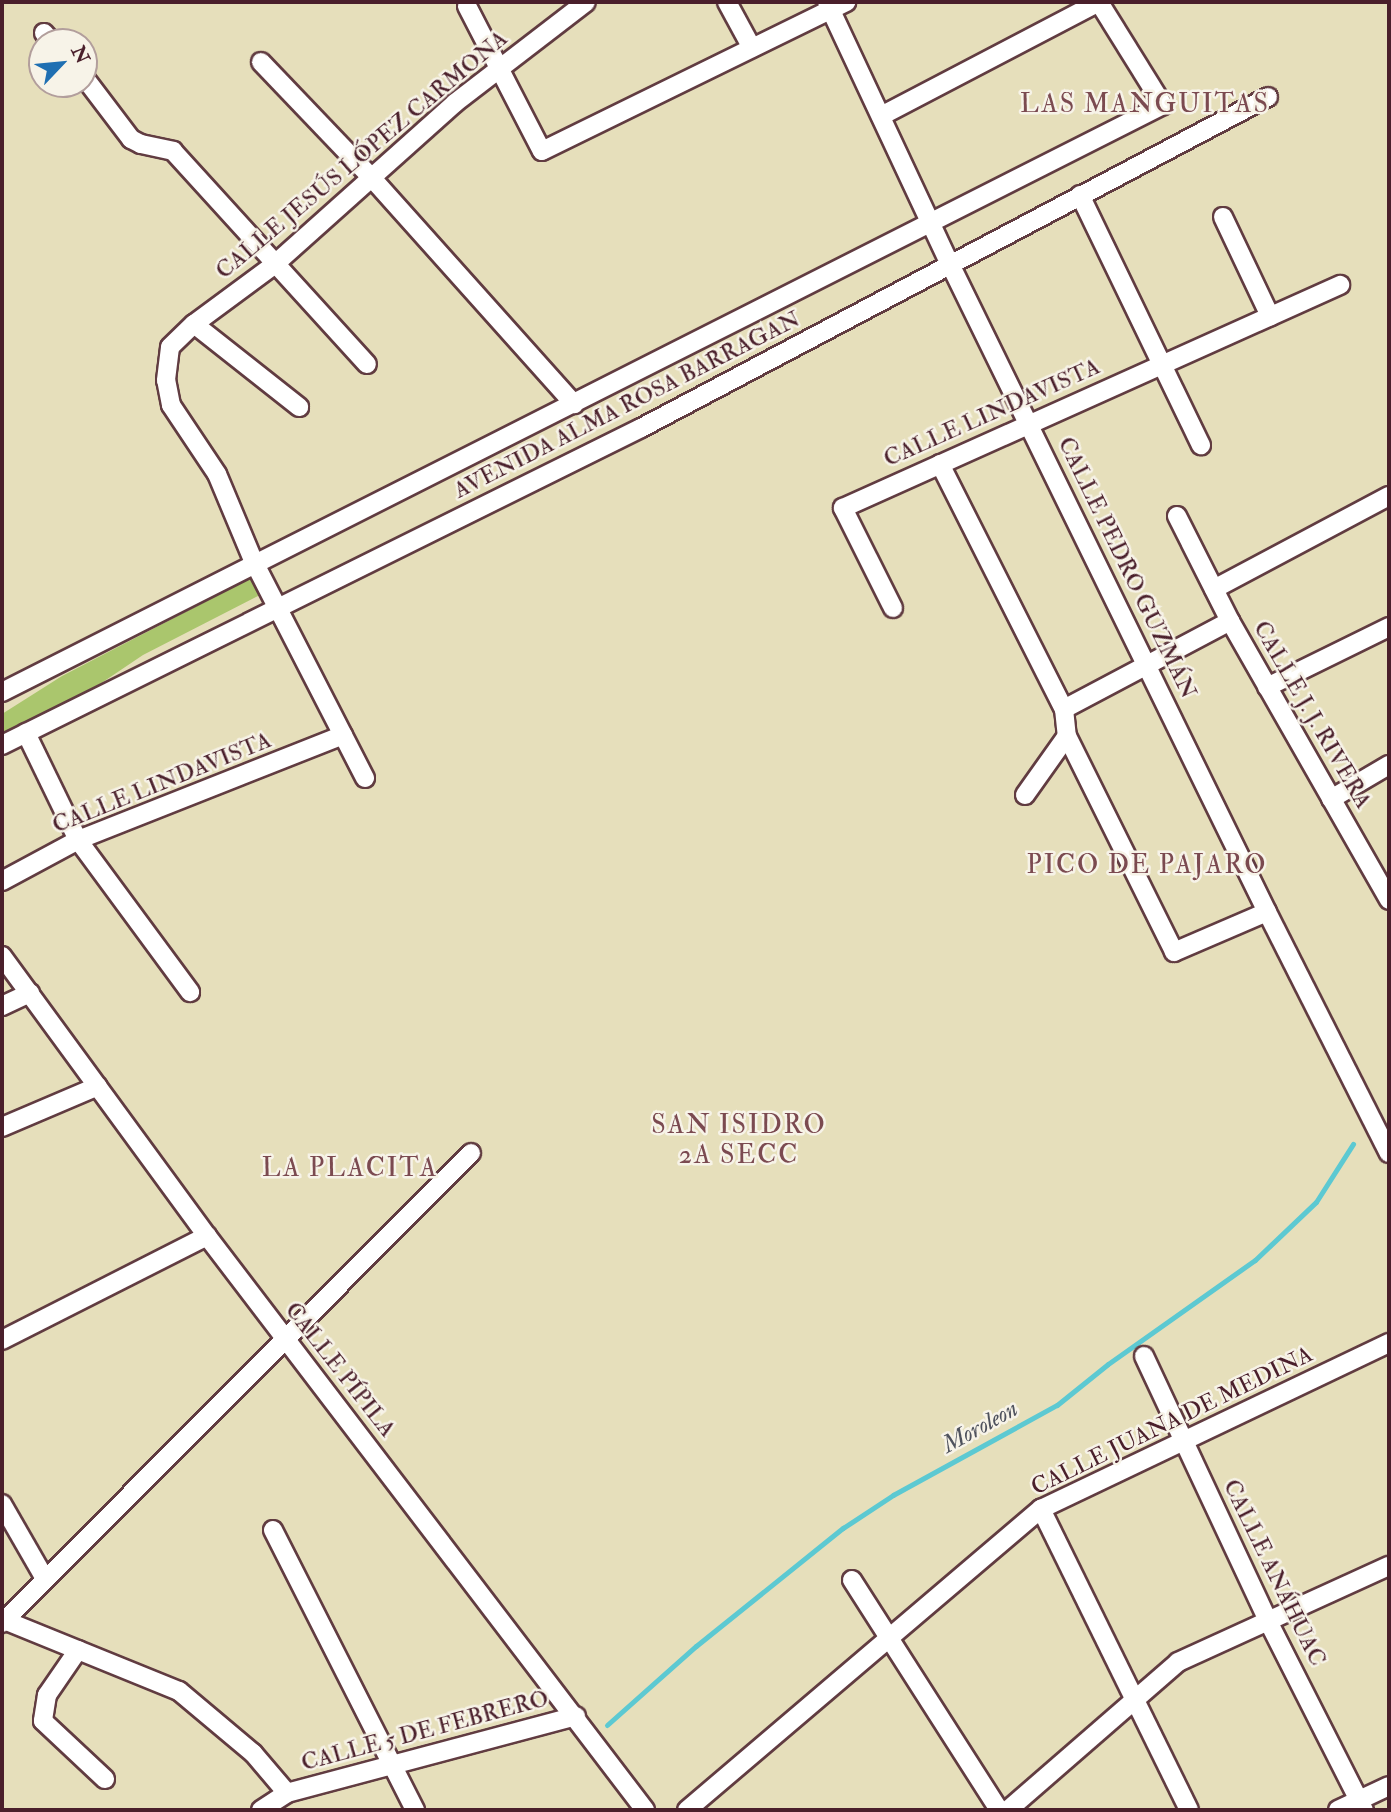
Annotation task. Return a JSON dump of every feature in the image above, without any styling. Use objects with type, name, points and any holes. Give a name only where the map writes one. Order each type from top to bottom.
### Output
[{"type":"street","name":"CALLE JESÚS LÓPEZ CARMONA","points":[[256,564],[217,474],[171,405],[166,380],[170,347],[194,324],[275,264],[455,103],[586,2]]},
{"type":"street","points":[[727,2],[752,48]]},
{"type":"street","points":[[881,116],[1099,2]]},
{"type":"street","name":"AVENIDA ALMA ROSA BARRAGAN","points":[[2,692],[931,225],[1163,105],[1099,2]]},
{"type":"street","points":[[467,6],[502,69],[542,151],[752,48],[835,4]]},
{"type":"street","name":"CALLE PEDRO GUZMÁN","points":[[835,4],[881,116],[931,225],[1030,422],[1267,912],[1389,1152]]},
{"type":"street","points":[[261,62],[371,177],[574,404]]},
{"type":"street","points":[[98,95],[131,139],[141,144],[173,150],[367,364]]},
{"type":"street","name":"AVENIDA ALMA ROSA BARRAGAN","points":[[2,745],[641,428],[1268,97]]},
{"type":"street","points":[[1080,195],[1201,445]]},
{"type":"street","points":[[1223,217],[1270,316]]},
{"type":"street","name":"CALLE LINDAVISTA","points":[[893,608],[843,508],[1340,285]]},
{"type":"street","points":[[194,324],[299,407]]},
{"type":"street","points":[[940,464],[1064,709],[1066,736],[1174,952],[1267,912]]},
{"type":"street","points":[[1214,589],[1389,496]]},
{"type":"street","name":"CALLE J. J. RIVERA","points":[[1177,516],[1230,621],[1389,900]]},
{"type":"street","points":[[256,564],[365,778]]},
{"type":"street","points":[[1064,709],[1230,621]]},
{"type":"street","points":[[1267,687],[1389,627]]},
{"type":"street","points":[[26,733],[78,840],[190,992]]},
{"type":"street","name":"CALLE LINDAVISTA","points":[[2,881],[78,840],[344,735]]},
{"type":"street","points":[[1025,795],[1066,736]]},
{"type":"street","points":[[1331,799],[1389,765]]},
{"type":"street","name":"CALLE PÍPILA","points":[[2,956],[285,1340],[576,1716],[645,1810]]},
{"type":"street","points":[[2,1006],[30,993]]},
{"type":"street","points":[[2,1128],[98,1086]]},
{"type":"street","points":[[3,1622],[44,1577],[471,1153]]},
{"type":"street","points":[[2,1340],[207,1236]]},
{"type":"street","name":"CALLE JUANA DE MEDINA","points":[[687,1810],[1041,1510],[1389,1343]]},
{"type":"street","name":"CALLE ANÁHUAC","points":[[1144,1356],[1269,1622],[1361,1805]]},
{"type":"street","points":[[2,1504],[44,1577]]},
{"type":"street","points":[[1041,1510],[1189,1810]]},
{"type":"street","points":[[273,1530],[415,1810]]},
{"type":"street","points":[[1008,1810],[1178,1662],[1389,1566]]},
{"type":"street","points":[[852,1580],[999,1810]]},
{"type":"street","name":"CALLE 5 DE FEBRERO","points":[[3,1622],[179,1691],[253,1753],[287,1793]]},
{"type":"street","points":[[78,1650],[47,1695],[43,1721],[105,1779]]},
{"type":"street","name":"CALLE 5 DE FEBRERO","points":[[261,1810],[287,1793],[576,1716]]},
{"type":"street","points":[[1338,1810],[1361,1805],[1389,1786]]},
{"type":"green space","points":[[251,578],[260,595],[143,655],[94,688],[2,736],[2,714],[62,676]]},
{"type":"waterway","name":"Moroleon","points":[[607,1725],[696,1646],[843,1528],[893,1495],[1057,1405],[1108,1364],[1255,1260],[1316,1202],[1353,1144]]},
{"type":"district","name":"LAS MANGUITAS","points":[[1145,105]]},
{"type":"district","name":"PICO DE PAJARO","points":[[1147,866]]},
{"type":"district","name":"SAN ISIDRO 2A SECC","points":[[739,1141]]},
{"type":"district","name":"LA PLACITA","points":[[350,1169]]}]
